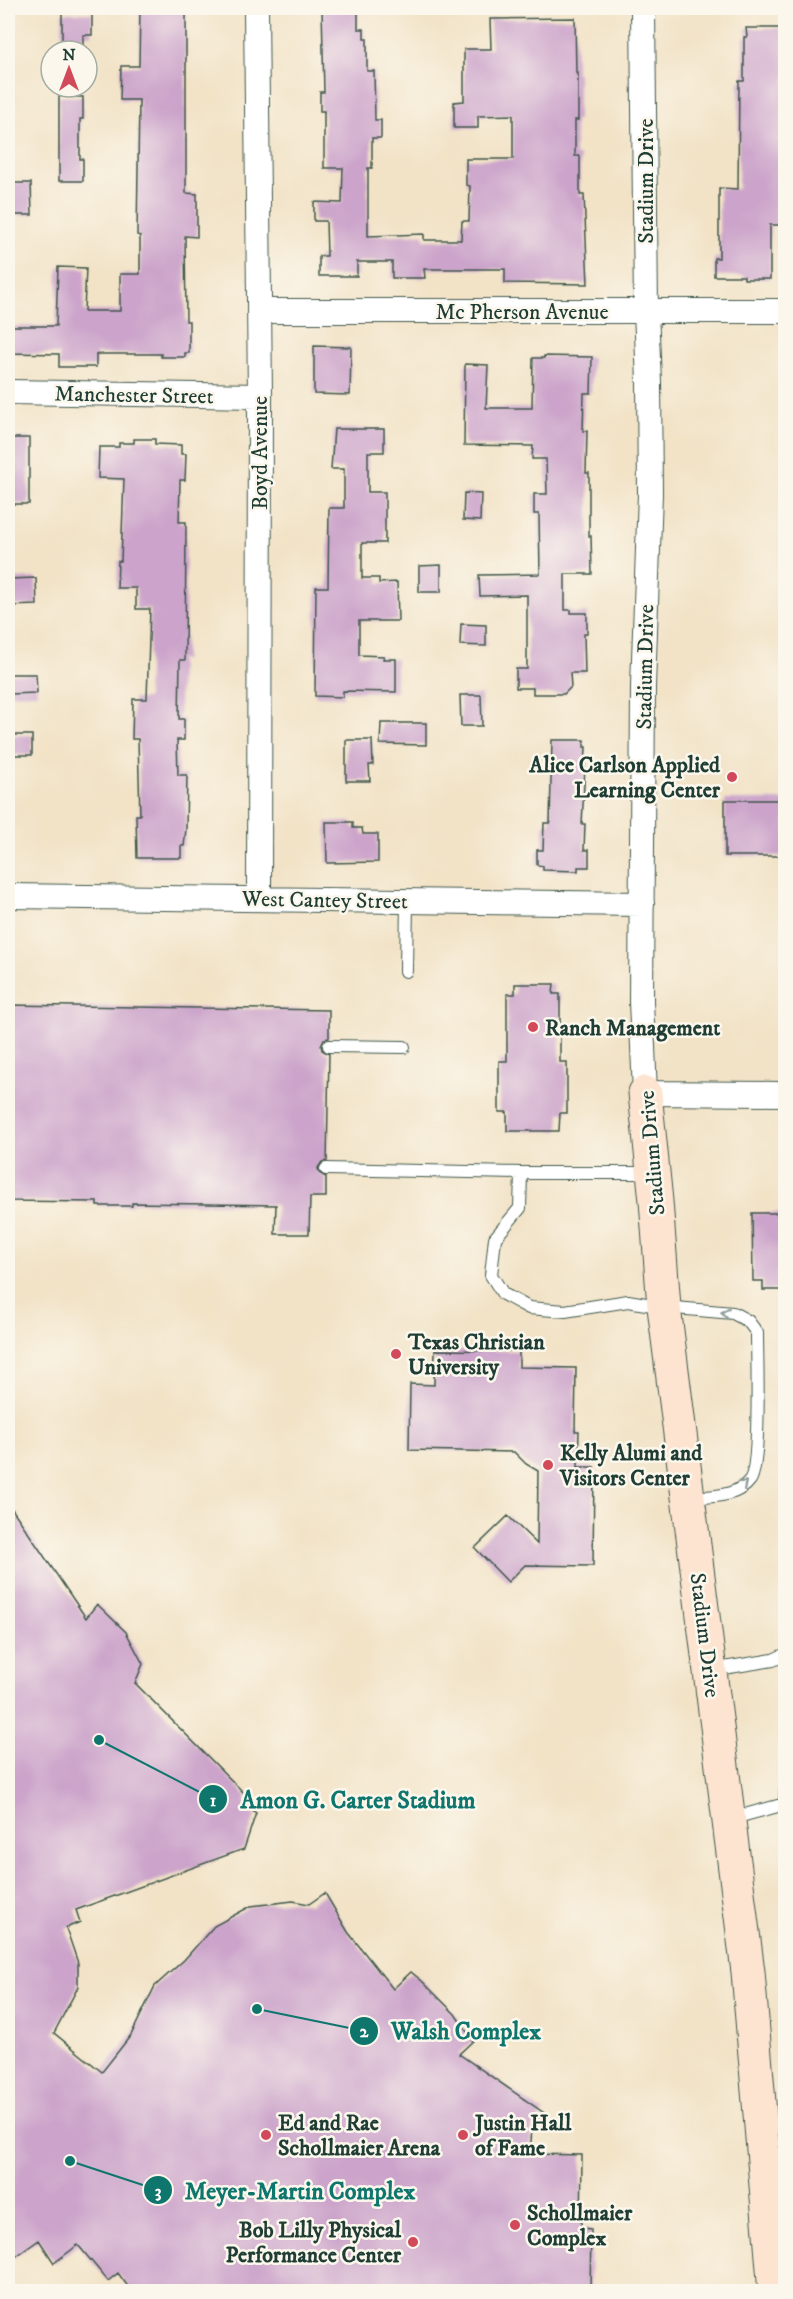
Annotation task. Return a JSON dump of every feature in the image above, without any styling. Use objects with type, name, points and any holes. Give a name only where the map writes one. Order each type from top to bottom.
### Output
[{"type":"street","name":"Boyd Avenue","points":[[256,8],[260,396],[259,898]]},
{"type":"street","name":"Stadium Drive","points":[[643,8],[646,311],[650,382],[650,494],[643,686],[641,1002],[645,1093],[664,1307],[748,1972],[775,2292]]},
{"type":"street","name":"Mc Pherson Avenue","points":[[259,311],[786,311]]},
{"type":"street","name":"Manchester Street","points":[[8,392],[260,396]]},
{"type":"street","name":"West Cantey Street","points":[[8,896],[642,904]]},
{"type":"street","points":[[645,1093],[786,1094]]},
{"type":"lane","points":[[406,971],[407,900]]},
{"type":"lane","points":[[329,1046],[404,1047]]},
{"type":"lane","points":[[327,1169],[653,1173]]},
{"type":"lane","points":[[521,1173],[520,1208],[495,1238],[491,1275],[503,1294],[529,1308],[565,1311],[628,1301],[664,1307],[733,1313],[748,1320],[757,1333],[756,1460],[750,1480],[732,1493],[689,1498]]},
{"type":"lane","points":[[710,1670],[773,1660],[786,1654]]},
{"type":"lane","points":[[729,1820],[785,1804],[786,1785]]},
{"type":"building","points":[[140,8],[186,8],[186,193],[197,194],[197,237],[185,236],[186,321],[189,321],[189,353],[185,353],[185,357],[161,357],[161,354],[96,354],[96,367],[59,367],[59,354],[8,353],[8,326],[56,326],[58,267],[86,268],[84,311],[120,311],[120,274],[140,274],[140,236],[137,235],[139,100],[120,100],[121,66],[139,66]]},
{"type":"building","points":[[322,8],[358,8],[358,29],[364,29],[364,39],[367,39],[367,71],[374,71],[375,120],[381,120],[381,138],[372,138],[372,168],[368,168],[368,236],[424,234],[424,240],[461,240],[462,221],[469,221],[470,186],[466,185],[466,159],[513,159],[513,115],[478,116],[478,128],[454,128],[454,102],[464,101],[464,49],[491,49],[490,19],[575,18],[578,120],[575,120],[575,156],[580,156],[580,195],[584,195],[588,284],[505,283],[505,269],[424,269],[425,278],[392,278],[392,262],[357,262],[357,276],[319,276],[319,256],[327,256],[326,221],[314,221],[314,202],[342,203],[343,168],[324,168],[324,111],[320,111],[320,92],[324,92]]},
{"type":"building","points":[[62,13],[92,13],[92,35],[83,35],[83,39],[62,39]]},
{"type":"building","points":[[746,28],[786,28],[786,208],[783,208],[783,225],[770,225],[770,279],[714,276],[714,258],[719,258],[719,188],[738,189],[739,81],[744,81]]},
{"type":"building","points":[[59,99],[83,99],[83,119],[80,119],[80,159],[83,159],[83,181],[59,181]]},
{"type":"building","points":[[8,183],[31,183],[32,215],[8,215]]},
{"type":"building","points":[[314,346],[351,347],[350,395],[314,394]]},
{"type":"building","points":[[544,356],[592,357],[591,393],[584,393],[583,431],[587,431],[586,473],[589,473],[589,536],[591,536],[592,574],[565,574],[565,610],[571,610],[571,613],[587,613],[587,634],[584,634],[585,673],[570,673],[571,687],[564,694],[533,694],[533,688],[516,688],[516,669],[527,669],[527,595],[480,596],[479,575],[540,574],[539,514],[534,514],[534,494],[547,494],[546,459],[532,459],[533,446],[464,445],[465,364],[488,365],[486,408],[532,408],[533,358],[544,358]]},
{"type":"building","points":[[334,429],[384,429],[384,452],[368,452],[368,492],[385,492],[385,543],[362,543],[362,578],[379,578],[379,583],[397,582],[398,621],[359,621],[359,655],[396,659],[396,692],[343,691],[343,697],[315,696],[316,587],[328,587],[329,508],[344,508],[344,469],[331,469]]},
{"type":"building","points":[[8,438],[29,438],[29,504],[8,504]]},
{"type":"building","points":[[134,439],[155,439],[155,444],[181,445],[181,454],[186,454],[185,480],[180,480],[179,522],[186,522],[185,660],[180,660],[179,719],[184,719],[184,740],[177,740],[178,775],[187,775],[186,829],[184,846],[181,846],[181,858],[137,858],[136,815],[140,815],[138,739],[132,739],[133,699],[147,699],[150,609],[136,609],[136,588],[117,588],[118,561],[121,561],[124,479],[98,478],[99,447],[119,447],[119,443],[134,443]]},
{"type":"building","points":[[464,493],[481,494],[480,521],[463,520]]},
{"type":"building","points":[[441,565],[441,592],[419,592],[419,566]]},
{"type":"building","points":[[36,578],[37,605],[8,606],[8,579]]},
{"type":"building","points":[[461,624],[486,625],[486,646],[460,645]]},
{"type":"building","points":[[8,674],[36,674],[37,693],[8,694]]},
{"type":"building","points":[[460,695],[481,695],[482,726],[461,726]]},
{"type":"building","points":[[381,723],[426,723],[426,745],[380,744]]},
{"type":"building","points":[[8,735],[32,735],[32,755],[8,755]]},
{"type":"building","points":[[346,740],[372,740],[373,765],[369,765],[370,781],[346,781]]},
{"type":"building","points":[[552,740],[584,740],[584,747],[586,747],[582,824],[585,824],[584,850],[589,850],[589,867],[578,867],[578,871],[543,870],[543,866],[537,865],[537,850],[543,850],[544,823],[550,823]]},
{"type":"building","points":[[725,800],[786,800],[786,856],[725,856]]},
{"type":"building","points":[[326,822],[353,822],[353,828],[362,828],[363,834],[378,834],[378,862],[327,863]]},
{"type":"building","name":"Ranch Management","points":[[515,984],[554,984],[553,994],[560,994],[560,1062],[567,1062],[567,1113],[560,1113],[559,1131],[507,1131],[507,1112],[499,1112],[499,1061],[507,1061],[507,994],[515,994]]},
{"type":"building","points":[[8,1005],[329,1010],[329,1038],[324,1039],[321,1045],[322,1050],[329,1054],[327,1161],[322,1162],[318,1168],[319,1173],[326,1177],[326,1197],[310,1197],[309,1234],[275,1234],[276,1205],[132,1203],[132,1206],[97,1206],[97,1202],[8,1201]]},
{"type":"building","points":[[752,1213],[786,1213],[786,1290],[763,1290],[763,1281],[753,1281]]},
{"type":"building","name":"Kelly Alumi and Visitors Center","points":[[435,1350],[519,1351],[519,1367],[576,1368],[575,1431],[579,1431],[578,1467],[594,1467],[593,1566],[525,1565],[508,1582],[475,1548],[508,1516],[537,1544],[538,1471],[526,1464],[514,1452],[409,1450],[410,1384],[434,1385]]},
{"type":"building","points":[[8,1503],[86,1618],[97,1604],[126,1632],[143,1664],[135,1683],[247,1796],[245,1804],[256,1813],[244,1849],[76,1910],[80,1922],[66,1928],[78,1963],[78,1987],[54,2033],[102,2072],[131,2035],[155,1986],[184,1960],[214,1926],[251,1906],[293,1901],[309,1904],[325,1893],[348,1932],[393,1989],[411,1972],[422,1981],[455,2014],[473,2041],[459,2054],[544,2113],[532,2129],[530,2154],[582,2155],[581,2228],[591,2229],[590,2292],[132,2292],[118,2273],[108,2281],[78,2245],[54,2263],[39,2240],[8,2262]]},
{"type":"place","name":"Alice Carlson Applied Learning Center","points":[[732,777]]},
{"type":"place","name":"Ranch Management","points":[[533,1027]]},
{"type":"place","name":"Texas Christian University","points":[[396,1354]]},
{"type":"place","name":"Kelly Alumi and Visitors Center","points":[[548,1465]]},
{"type":"place","name":"Amon G. Carter Stadium","points":[[99,1740]]},
{"type":"place","name":"Walsh Complex","points":[[257,2009]]},
{"type":"place","name":"Ed and Rae Schollmaier Arena","points":[[266,2135]]},
{"type":"place","name":"Justin Hall of Fame","points":[[463,2135]]},
{"type":"place","name":"Meyer-Martin Complex","points":[[70,2161]]},
{"type":"place","name":"Schollmaier Complex","points":[[515,2225]]},
{"type":"place","name":"Bob Lilly Physical Performance Center","points":[[413,2242]]}]
